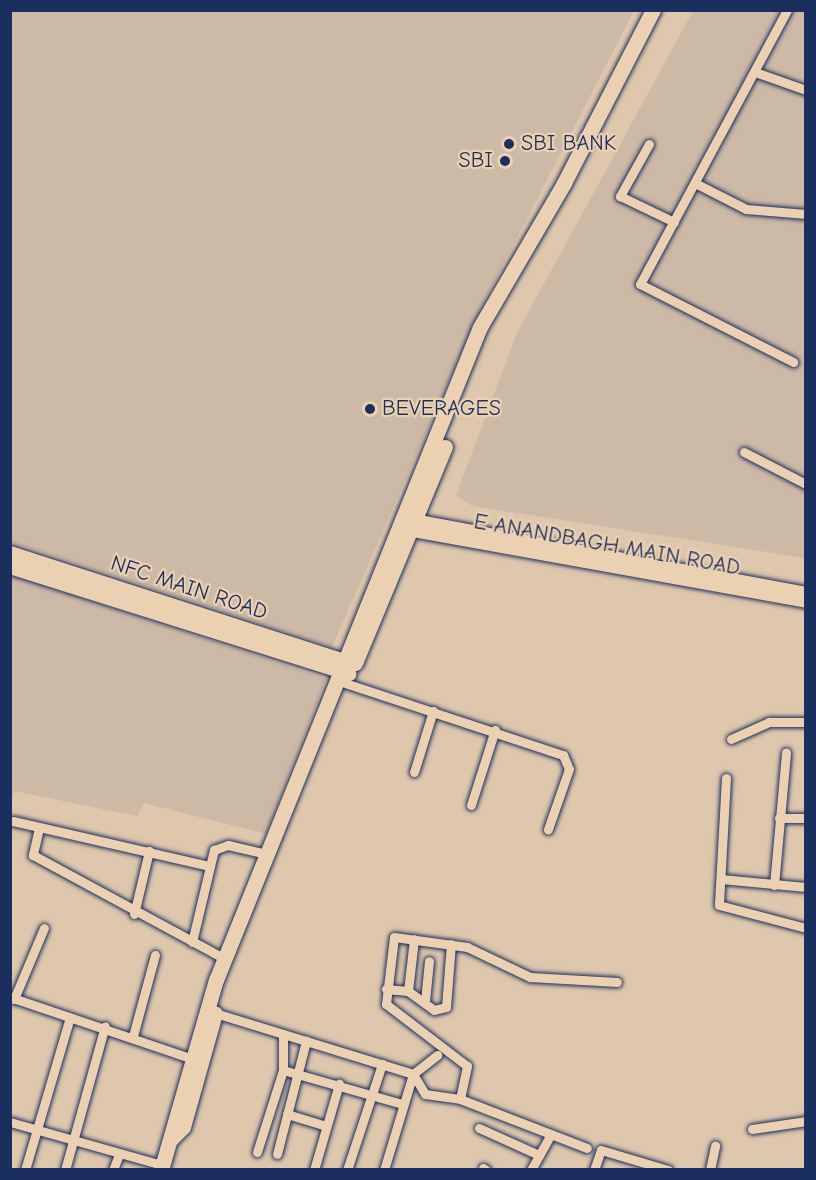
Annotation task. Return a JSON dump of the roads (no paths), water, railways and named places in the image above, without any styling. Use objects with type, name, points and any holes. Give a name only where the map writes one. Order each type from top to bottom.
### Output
[{"type":"main road","points":[[408,525],[480,327],[564,183],[653,10]]},
{"type":"main road","points":[[162,1167],[190,1058],[266,854],[347,670],[489,331],[663,10]]},
{"type":"main road","name":"NFC MAIN ROAD","points":[[10,553],[347,670]]},
{"type":"main road","name":"NFC MAIN ROAD","points":[[10,567],[347,670]]},
{"type":"main road","points":[[171,1139],[183,1127],[215,1013],[347,670]]},
{"type":"street","points":[[787,10],[640,284],[793,362]]},
{"type":"street","points":[[754,72],[806,90]]},
{"type":"street","points":[[649,144],[620,196],[674,222]]},
{"type":"street","points":[[695,183],[746,209],[806,214]]},
{"type":"street","points":[[744,452],[806,484]]},
{"type":"street","name":"E ANANDBAGH MAIN ROAD","points":[[408,525],[806,593]]},
{"type":"street","name":"E ANANDBAGH MAIN ROAD","points":[[408,525],[806,602]]},
{"type":"street","points":[[347,670],[433,711],[542,744],[569,760],[548,829]]},
{"type":"street","points":[[414,772],[433,711]]},
{"type":"street","points":[[731,739],[770,722],[806,722]]},
{"type":"street","points":[[471,805],[495,730]]},
{"type":"street","points":[[774,885],[786,753]]},
{"type":"street","points":[[726,778],[718,898],[723,909],[806,928]]},
{"type":"street","points":[[779,818],[806,818]]},
{"type":"street","points":[[13,821],[210,866]]},
{"type":"street","points":[[39,828],[33,855],[134,914],[225,959]]},
{"type":"street","points":[[192,942],[210,866],[219,844],[266,854]]},
{"type":"street","points":[[134,914],[149,851]]},
{"type":"street","points":[[721,879],[806,887]]},
{"type":"street","points":[[44,928],[12,998],[105,1026],[190,1058]]},
{"type":"street","points":[[460,1098],[467,1066],[392,1011],[386,989],[394,937],[472,948],[530,977],[618,982]]},
{"type":"street","points":[[408,991],[414,939]]},
{"type":"street","points":[[386,989],[408,991],[425,1001],[434,1010],[446,1007],[451,944]]},
{"type":"street","points":[[133,1036],[155,955]]},
{"type":"street","points":[[425,1001],[429,961]]},
{"type":"street","points":[[215,1013],[413,1074],[425,1094],[460,1098],[586,1148]]},
{"type":"street","points":[[25,1170],[70,1017]]},
{"type":"street","points":[[65,1170],[105,1026]]},
{"type":"street","points":[[257,1152],[283,1070],[283,1034]]},
{"type":"street","points":[[277,1155],[306,1041]]},
{"type":"street","points":[[384,1170],[402,1104],[413,1074],[437,1055]]},
{"type":"street","points":[[347,1170],[382,1064]]},
{"type":"street","points":[[283,1070],[371,1093],[402,1104]]},
{"type":"street","points":[[314,1170],[339,1084]]},
{"type":"street","points":[[287,1114],[326,1126]]},
{"type":"street","points":[[752,1129],[806,1121]]},
{"type":"street","points":[[10,1122],[162,1167]]},
{"type":"street","points":[[479,1128],[539,1155]]},
{"type":"street","points":[[531,1170],[551,1134]]},
{"type":"street","points":[[710,1170],[715,1146]]},
{"type":"street","points":[[594,1170],[601,1150],[668,1170]]},
{"type":"street","points":[[113,1170],[119,1154]]},
{"type":"place","name":"SBI BANK","points":[[509,144]]},
{"type":"place","name":"SBI","points":[[505,161]]},
{"type":"place","name":"BEVERAGES","points":[[370,409]]}]
